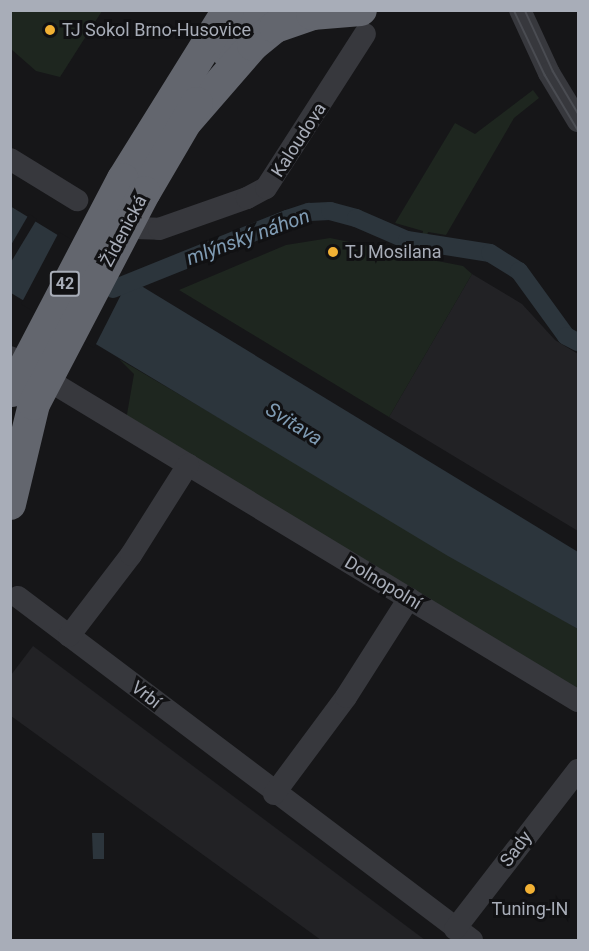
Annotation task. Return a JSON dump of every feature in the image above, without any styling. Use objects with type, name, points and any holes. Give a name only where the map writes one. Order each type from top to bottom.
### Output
[{"type":"highway","points":[[175,117],[201,10]]},
{"type":"highway","name":"Židenická","points":[[175,117],[202,51],[228,10]]},
{"type":"highway","name":"Židenická","points":[[10,461],[17,395],[134,185],[175,117],[255,10]]},
{"type":"highway","points":[[175,117],[275,27],[312,14],[363,22]]},
{"type":"highway","name":"42","points":[[10,504],[17,395]]},
{"type":"street","points":[[520,10],[549,73],[579,121]]},
{"type":"street","name":"Kaloudova","points":[[135,228],[159,229],[247,198],[266,188],[363,22]]},
{"type":"street","points":[[10,159],[77,200]]},
{"type":"street","name":"Dolnopolní","points":[[10,357],[579,701]]},
{"type":"street","points":[[69,636],[131,555],[188,465]]},
{"type":"street","name":"Vrbí","points":[[18,597],[274,794],[464,935]]},
{"type":"street","points":[[274,794],[346,697],[409,598]]},
{"type":"street","name":"Sady","points":[[464,935],[579,770]]},
{"type":"shaded area","name":"TJ Sokol Brno-Husovice","points":[[10,11],[102,11],[60,77],[36,71],[11,49]]},
{"type":"shaded area","name":"TJ Mosilana","points":[[533,90],[539,98],[514,118],[446,235],[428,232],[422,258],[463,266],[472,274],[389,417],[179,290],[286,245],[330,238],[418,256],[423,231],[395,223],[455,123],[475,134]]},
{"type":"shaded area","points":[[472,274],[522,304],[555,340],[578,354],[578,531],[389,417]]},
{"type":"shaded area","points":[[119,359],[578,629],[578,694],[126,420],[134,374]]},
{"type":"shaded area","points":[[33,646],[425,940],[321,940],[11,716],[11,675]]},
{"type":"water","name":"Svitava","points":[[10,206],[578,552],[578,629],[448,556],[11,293]]},
{"type":"water","points":[[92,833],[104,833],[104,859],[93,859]]},
{"type":"pier","points":[[29,214],[37,219],[11,262],[11,245]]},
{"type":"pier","points":[[59,232],[131,275],[94,348],[21,304]]},
{"type":"waterway","name":"mlýnský náhon","points":[[113,289],[287,219],[309,212],[330,211],[356,218],[407,240],[490,253],[519,271],[566,336],[578,342]]},
{"type":"tram line","points":[[514,10],[545,75],[578,130]]},
{"type":"tram line","points":[[525,10],[553,71],[578,113]]},
{"type":"place","name":"TJ Sokol Brno-Husovice","points":[[50,30]]},
{"type":"place","name":"TJ Mosilana","points":[[333,252]]},
{"type":"place","name":"Tuning-IN","points":[[530,889]]}]
